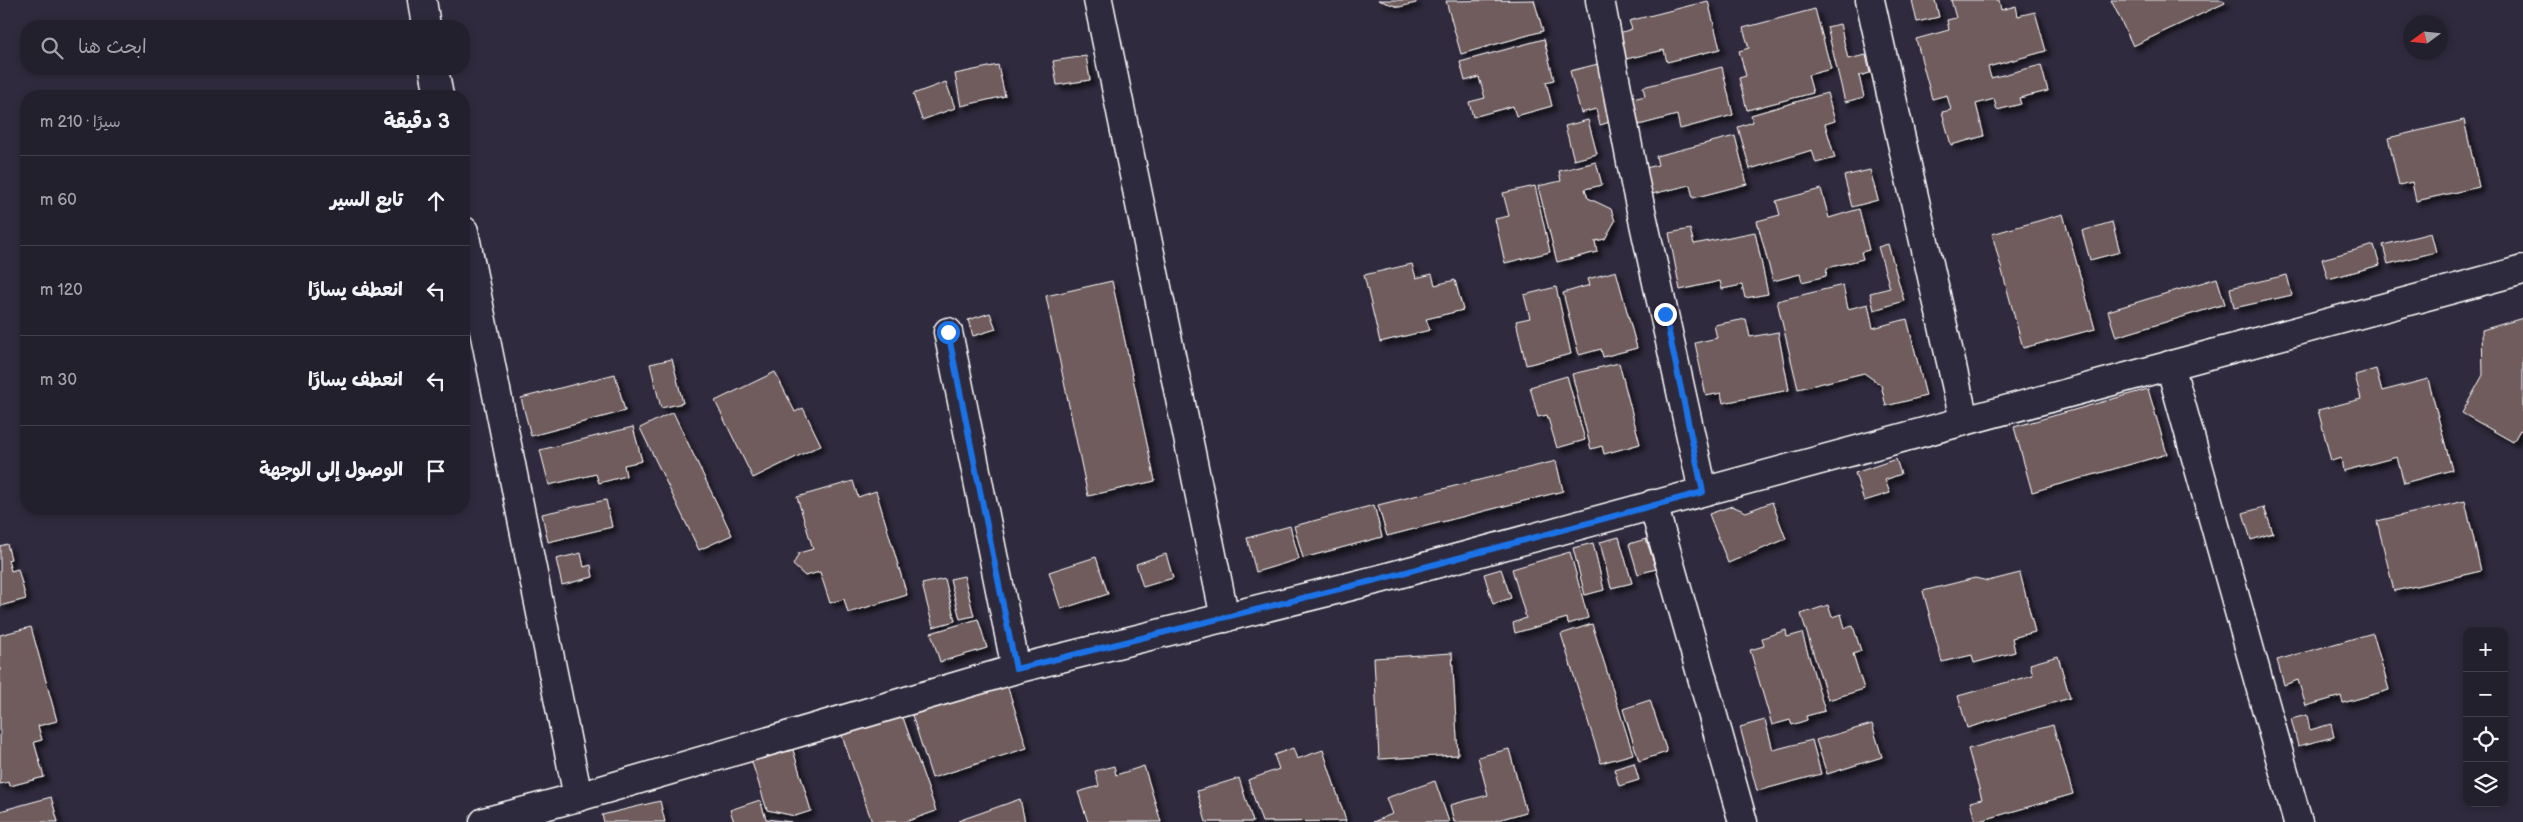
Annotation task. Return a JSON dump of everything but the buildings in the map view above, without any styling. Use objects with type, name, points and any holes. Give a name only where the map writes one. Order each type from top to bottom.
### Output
[{"type":"street","points":[[422,0],[425,20]]},
{"type":"street","points":[[1098,0],[1224,618]]},
{"type":"street","points":[[1600,0],[1635,183],[1703,492]]},
{"type":"street","points":[[1870,0],[1964,420]]},
{"type":"street","points":[[435,75],[438,90]]},
{"type":"street","points":[[470,260],[578,797]]},
{"type":"street","points":[[484,822],[578,797],[1016,669],[1380,579],[2523,270]]},
{"type":"street","points":[[948,332],[1016,669]]},
{"type":"street","points":[[2170,365],[2298,822]]},
{"type":"street","points":[[1653,504],[1743,822]]},
{"type":"route","points":[[948,332],[1016,669],[1380,579],[1703,492],[1665,314]]}]
